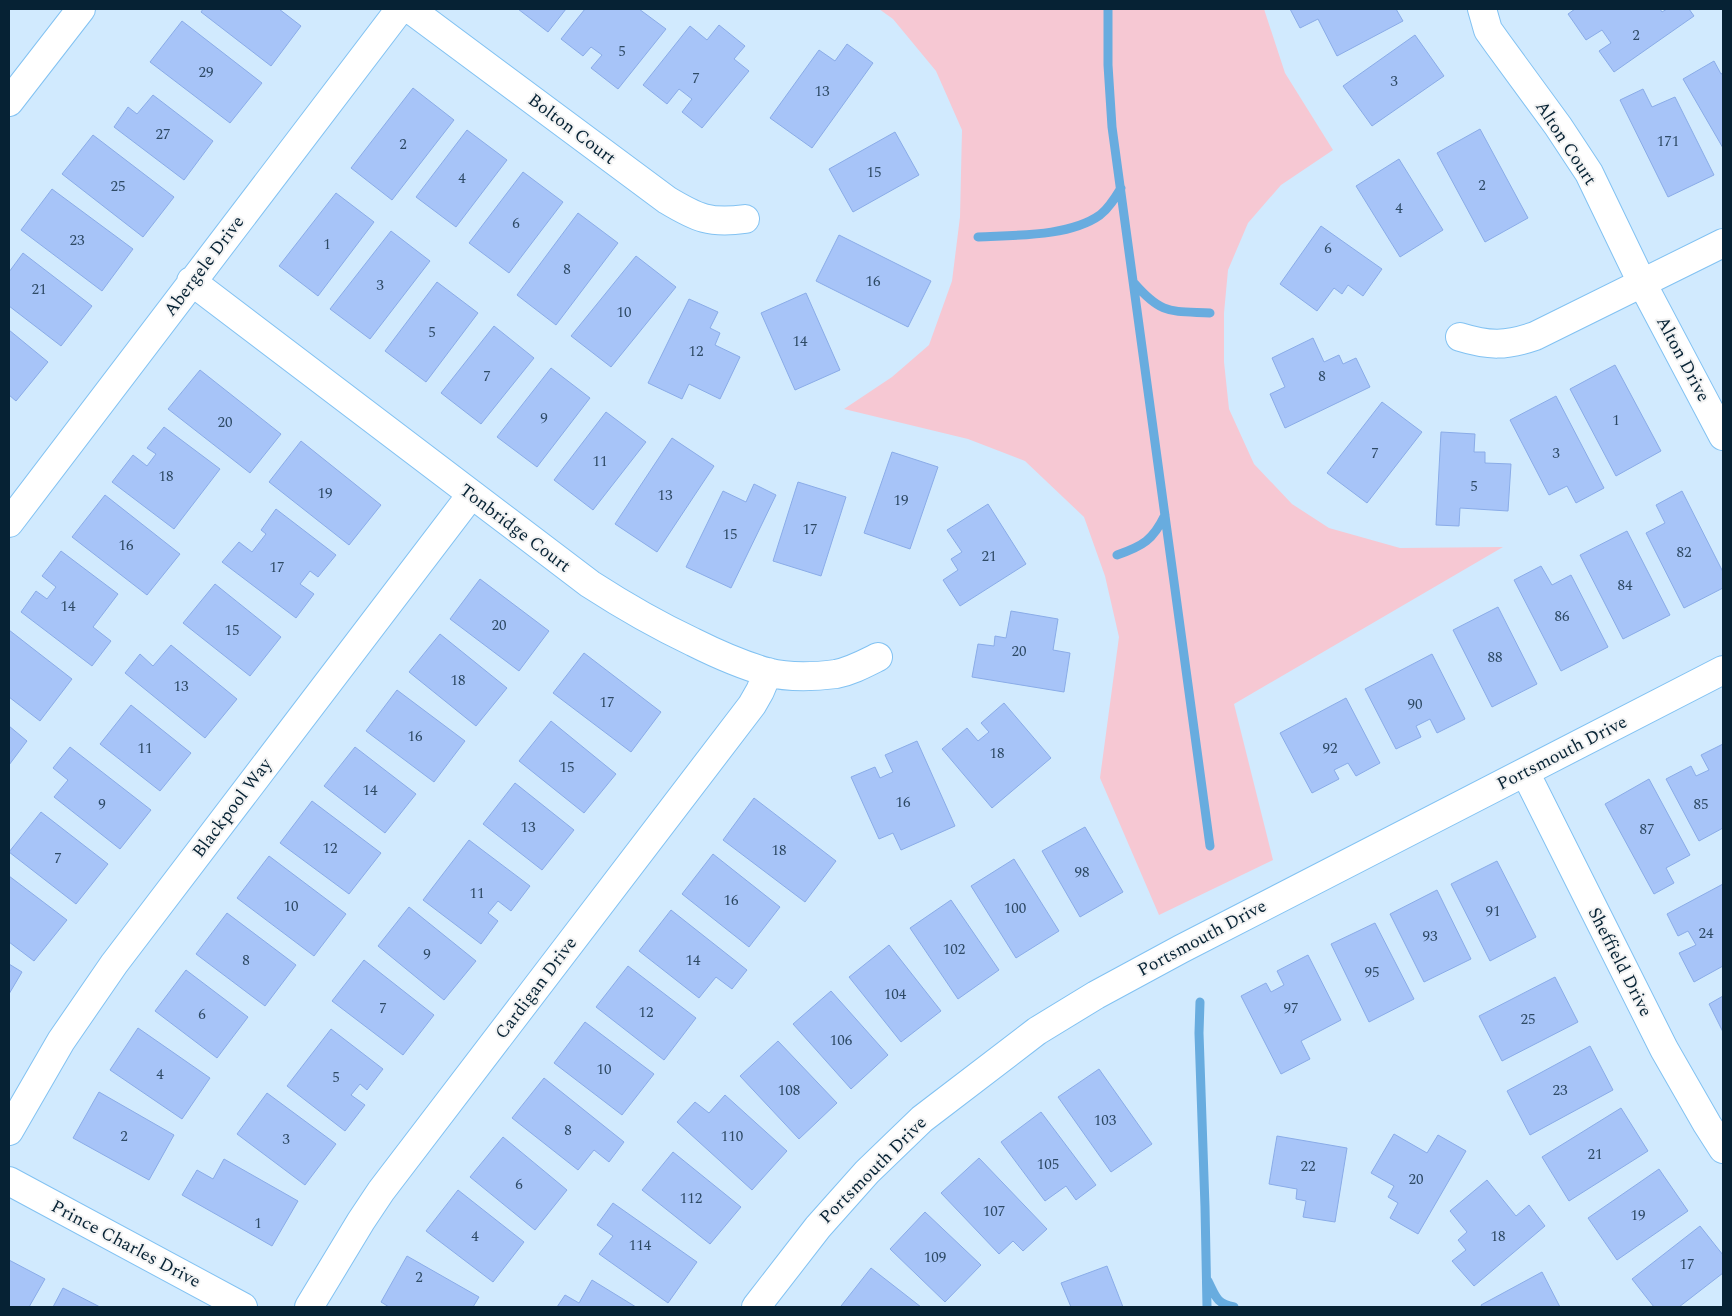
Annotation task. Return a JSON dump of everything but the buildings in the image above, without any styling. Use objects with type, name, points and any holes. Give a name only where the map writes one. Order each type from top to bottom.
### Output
[{"type":"street","points":[[9,102],[81,9]]},
{"type":"street","name":"Abergele Drive","points":[[9,523],[400,9]]},
{"type":"street","name":"Bolton Court","points":[[410,9],[667,200],[688,212],[708,220],[726,222],[745,219]]},
{"type":"street","name":"Alton Court","points":[[1482,9],[1488,30],[1558,126],[1589,173],[1642,283]]},
{"type":"street","points":[[1460,337],[1478,343],[1497,345],[1516,343],[1535,336],[1723,243]]},
{"type":"street","name":"Tonbridge Court","points":[[191,282],[471,495],[590,584],[620,604],[712,651],[768,672],[805,676],[837,674],[857,668],[878,657]]},
{"type":"street","name":"Alton Drive","points":[[1642,283],[1723,436]]},
{"type":"street","name":"Blackpool Way","points":[[9,1131],[61,1041],[114,964],[471,495]]},
{"type":"street","name":"Portsmouth Drive","points":[[756,1307],[818,1226],[867,1172],[922,1119],[1037,1031],[1096,995],[1181,949],[1723,670]]},
{"type":"street","name":"Cardigan Drive","points":[[310,1307],[381,1191],[752,705],[768,672]]},
{"type":"street","name":"Sheffield Drive","points":[[1524,772],[1664,1049],[1723,1148]]},
{"type":"street","name":"Prince Charles Drive","points":[[9,1181],[243,1307]]},
{"type":"shaded area","points":[[879,9],[1264,9],[1285,73],[1333,150],[1281,185],[1248,223],[1228,270],[1224,313],[1224,362],[1229,409],[1254,464],[1292,504],[1329,528],[1400,548],[1503,547],[1234,704],[1273,860],[1159,915],[1100,778],[1119,637],[1105,576],[1084,517],[1025,461],[968,439],[844,409],[892,377],[929,345],[952,281],[960,217],[962,130],[936,71],[893,19]]},
{"type":"waterway","points":[[1108,9],[1108,65],[1112,127],[1210,846]]},
{"type":"waterway","points":[[978,237],[1041,234],[1073,227],[1100,215],[1109,206],[1121,188]]},
{"type":"waterway","points":[[1134,283],[1152,301],[1160,306],[1176,311],[1210,313]]},
{"type":"waterway","points":[[1117,555],[1146,541],[1156,531],[1165,515]]},
{"type":"waterway","points":[[1200,1002],[1199,1033],[1207,1307]]},
{"type":"waterway","points":[[1208,1281],[1220,1301],[1223,1304],[1234,1307]]}]
